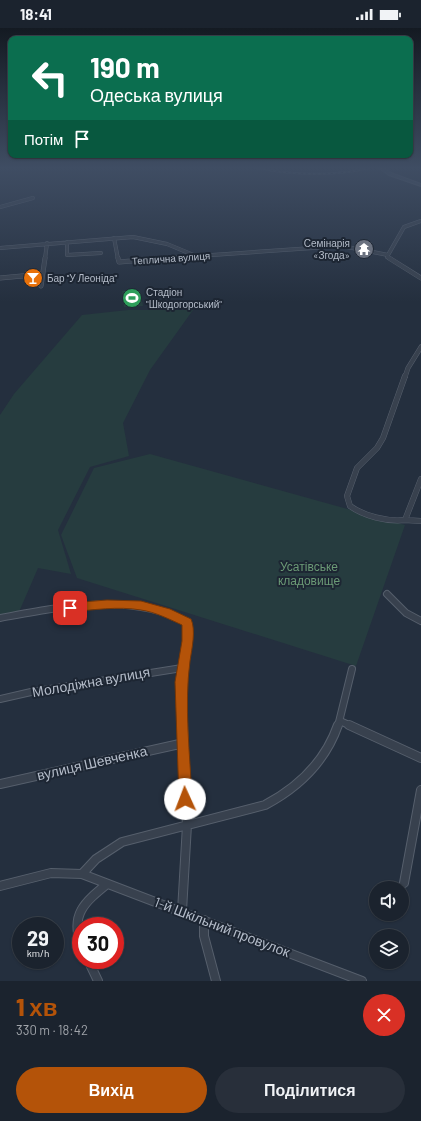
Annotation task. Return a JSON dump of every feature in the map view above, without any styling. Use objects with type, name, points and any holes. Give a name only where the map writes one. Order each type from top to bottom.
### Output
[{"type":"street","points":[[421,221],[404,228],[387,257],[421,278]]},
{"type":"street","points":[[0,248],[133,237],[155,240],[197,257]]},
{"type":"street","name":"Теплична вулиця","points":[[114,238],[119,262],[197,257],[293,248],[350,247],[388,255]]},
{"type":"street","points":[[67,242],[67,255],[101,253]]},
{"type":"street","points":[[41,286],[47,243]]},
{"type":"street","points":[[0,278],[42,275]]},
{"type":"street","points":[[421,347],[408,368],[383,438],[377,448],[357,468],[347,496],[350,506],[360,512],[396,521],[421,521]]},
{"type":"street","points":[[405,520],[421,479]]},
{"type":"street","points":[[387,594],[406,613],[421,620]]},
{"type":"street","points":[[0,618],[81,606],[127,604],[141,605],[182,618],[187,622],[188,626],[182,668],[187,825],[182,911]]},
{"type":"street","name":"Молодіжна вулиця","points":[[0,699],[31,692],[167,669],[182,668]]},
{"type":"street","points":[[82,874],[96,859],[122,842],[265,805],[284,797],[311,772],[328,748],[340,721],[352,669]]},
{"type":"street","points":[[340,721],[421,758]]},
{"type":"street","name":"вулиця Шевченка","points":[[0,784],[184,743]]},
{"type":"street","points":[[404,881],[421,790]]},
{"type":"street","name":"1-й Шкільний провулок","points":[[0,886],[27,877],[51,872],[82,874],[362,981]]},
{"type":"street","points":[[77,917],[90,898],[107,884]]},
{"type":"street","points":[[204,920],[204,936],[216,981]]},
{"type":"street","points":[[92,969],[98,981]]},
{"type":"green space","name":"Стадіон \"Шкодогорський\"","points":[[122,291],[140,291],[143,306],[124,307]]},
{"type":"green space","points":[[128,310],[193,310],[150,370],[123,423],[129,456],[90,467],[58,530],[71,574],[38,568],[19,612],[0,615],[0,415],[14,394],[82,315]]},
{"type":"green space","name":"Усатівське кладовище","points":[[150,454],[405,525],[356,666],[77,578],[61,535],[94,468]]},
{"type":"building","points":[[37,274],[37,276],[27,277],[27,275]]},
{"type":"place","name":"Семінарія «Згода»","points":[[364,249]]},
{"type":"place","name":"Бар \"У Леоніда\"","points":[[33,278]]},
{"type":"place","name":"Стадіон \"Шкодогорський\"","points":[[132,298]]},
{"type":"route","points":[[70,608],[107,604],[141,605],[182,618],[187,622],[187,641],[181,682],[185,799]]}]
